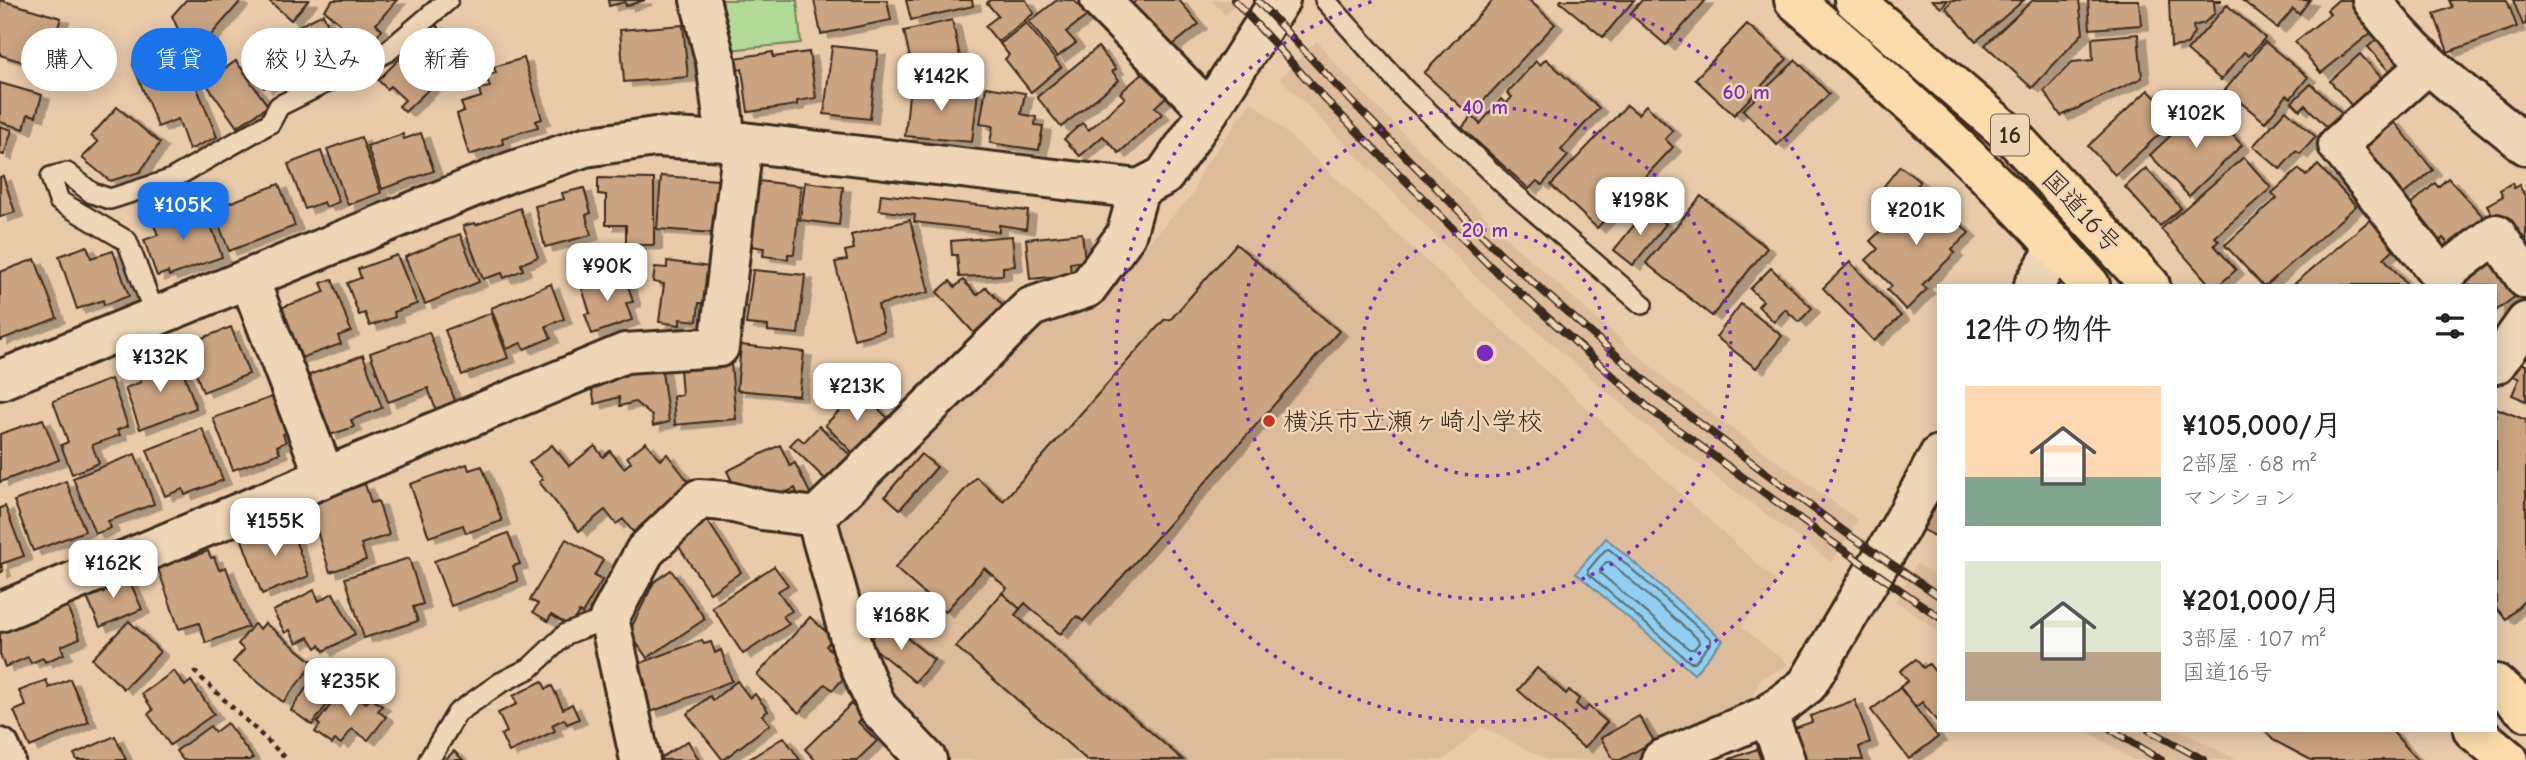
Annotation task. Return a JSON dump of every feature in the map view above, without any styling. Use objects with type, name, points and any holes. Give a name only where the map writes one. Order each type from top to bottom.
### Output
[{"type":"highway","name":"国道16号","points":[[1794,0],[1985,172],[2089,284]]},
{"type":"highway","name":"国道16号","points":[[1854,0],[2013,138],[2149,284]]},
{"type":"highway","points":[[2497,685],[2526,711]]},
{"type":"highway","points":[[2475,732],[2509,760]]},
{"type":"street","points":[[0,612],[625,353],[719,347],[734,141],[700,0]]},
{"type":"street","points":[[1100,0],[1209,111]]},
{"type":"street","points":[[0,380],[510,172],[584,147],[655,137],[734,141],[1139,189],[1164,176],[1280,0]]},
{"type":"street","points":[[2372,0],[2428,64],[2526,145]]},
{"type":"street","points":[[2428,64],[2338,145],[2441,276],[2496,234],[2526,279]]},
{"type":"street","points":[[816,517],[1031,307],[1087,288],[1126,235],[1139,189]]},
{"type":"street","points":[[2035,284],[2057,247]]},
{"type":"street","points":[[250,279],[325,477]]},
{"type":"street","points":[[2497,364],[2526,322]]},
{"type":"street","points":[[1661,760],[1768,715],[1807,685],[1900,528],[1937,459]]},
{"type":"street","points":[[629,755],[609,618],[645,551],[699,499],[726,501],[762,510],[816,517]]},
{"type":"street","points":[[816,517],[853,649],[877,707],[927,760]]},
{"type":"street","points":[[1768,715],[1785,760]]},
{"type":"street","points":[[0,748],[5,760]]},
{"type":"lane","points":[[156,317],[127,241],[60,201],[51,177],[67,173],[92,193],[110,200],[170,180],[270,123],[279,106],[387,52],[448,0]]},
{"type":"lane","points":[[1325,0],[1406,91],[1511,191],[1642,304]]},
{"type":"lane","points":[[429,760],[457,713],[500,683],[530,668],[566,634],[609,618]]},
{"type":"path","points":[[194,671],[288,760]]},
{"type":"shaded area","points":[[1211,0],[1240,0],[1225,15]]},
{"type":"shaded area","points":[[1317,41],[1344,73],[1510,242],[1670,383],[1858,520],[1832,563],[1640,421],[1478,279],[1280,78]]},
{"type":"shaded area","name":"横浜市立瀬ヶ崎小学校","points":[[1252,101],[1778,583],[1741,626],[1789,665],[1761,678],[1744,712],[1644,760],[1547,760],[1482,727],[1444,760],[941,760],[892,706],[832,529],[1043,313],[1102,293],[1194,193],[1199,174]]},
{"type":"shaded area","points":[[1916,563],[1937,577],[1937,631],[1896,601]]},
{"type":"shaded area","points":[[2089,732],[2183,732],[2238,760],[2133,760]]},
{"type":"green space","points":[[722,0],[797,0],[801,43],[728,50]]},
{"type":"water","points":[[1606,538],[1723,640],[1694,674],[1576,573]]},
{"type":"building","points":[[0,0],[61,18],[58,28],[21,28],[21,62],[0,55]]},
{"type":"building","points":[[186,0],[240,2],[217,28],[177,28],[172,16]]},
{"type":"building","points":[[268,0],[309,0],[291,20]]},
{"type":"building","points":[[333,0],[397,0],[376,24],[380,28],[345,28],[324,10]]},
{"type":"building","points":[[608,0],[645,0],[626,6],[625,2],[609,6]]},
{"type":"building","points":[[814,0],[887,0],[891,20],[821,34]]},
{"type":"building","points":[[906,0],[972,0],[973,6],[911,20]]},
{"type":"building","points":[[990,0],[1026,0],[1034,13],[998,42],[985,26],[998,16],[987,3]]},
{"type":"building","points":[[1057,0],[1074,0],[1087,16],[1066,32],[1076,43],[1057,57],[1029,22]]},
{"type":"building","points":[[1137,0],[1179,0],[1199,24],[1169,48],[1132,4]]},
{"type":"building","points":[[1493,0],[1529,0],[1555,24],[1470,115],[1424,73]]},
{"type":"building","points":[[1634,0],[1603,37],[1560,2]]},
{"type":"building","points":[[1642,0],[1706,0],[1666,45],[1630,14]]},
{"type":"building","points":[[1932,0],[1948,0],[1941,8]]},
{"type":"building","points":[[1952,0],[2024,0],[1976,41],[1946,8]]},
{"type":"building","points":[[2033,0],[2079,0],[2083,33],[2032,88],[1985,45]]},
{"type":"building","points":[[2088,0],[2139,0],[2141,25],[2090,29]]},
{"type":"building","points":[[2169,0],[2221,1],[2214,2],[2215,13],[2204,23],[2193,26],[2194,32],[2187,45],[2171,47]]},
{"type":"building","points":[[2310,0],[2299,14],[2293,9],[2277,28],[2243,1]]},
{"type":"building","points":[[2338,0],[2359,0],[2377,22],[2369,28],[2372,32],[2321,73],[2295,42],[2330,14],[2327,10]]},
{"type":"building","points":[[2449,0],[2507,0],[2517,27],[2448,52],[2434,14],[2452,7]]},
{"type":"building","points":[[2513,0],[2526,0],[2526,24],[2523,25]]},
{"type":"building","points":[[2227,5],[2265,38],[2249,56],[2244,52],[2221,80],[2187,51]]},
{"type":"building","points":[[323,14],[330,28],[294,28]]},
{"type":"building","points":[[952,20],[961,61],[913,72],[904,31]]},
{"type":"building","points":[[1026,23],[1061,67],[1031,92],[1005,59],[1009,55],[1000,44]]},
{"type":"building","points":[[1747,24],[1787,59],[1734,115],[1695,79]]},
{"type":"building","points":[[683,25],[688,77],[624,82],[620,30]]},
{"type":"building","points":[[2383,33],[2411,64],[2395,78],[2368,47]]},
{"type":"building","points":[[2138,34],[2142,78],[2061,116],[2044,91],[2072,62],[2093,60],[2092,38]]},
{"type":"building","points":[[2265,42],[2308,77],[2291,98],[2287,95],[2265,122],[2225,90]]},
{"type":"building","points":[[832,46],[878,51],[870,119],[824,114]]},
{"type":"building","points":[[1098,47],[1116,69],[1112,71],[1119,80],[1061,127],[1037,97]]},
{"type":"building","points":[[773,52],[773,57],[809,52],[816,98],[797,101],[797,105],[748,112],[742,69],[736,70],[735,58]]},
{"type":"building","points":[[2360,54],[2386,83],[2358,113],[2330,81]]},
{"type":"building","points":[[524,58],[542,119],[536,121],[538,127],[502,138],[503,144],[469,155],[457,114],[464,111],[461,103],[481,97],[480,91],[495,91],[495,67]]},
{"type":"building","points":[[399,59],[399,91],[427,91],[405,112],[399,106],[405,100],[390,86],[387,89],[385,87],[385,73]]},
{"type":"building","points":[[1546,59],[1599,108],[1561,150],[1568,156],[1542,185],[1537,181],[1529,189],[1462,128],[1472,116],[1480,124],[1501,99],[1506,104],[1512,97],[1507,93],[1536,61],[1540,65]]},
{"type":"building","points":[[1796,60],[1829,94],[1777,145],[1743,110]]},
{"type":"building","points":[[236,61],[241,68],[241,91],[257,91],[268,106],[237,127],[211,91],[227,91],[227,67]]},
{"type":"building","points":[[1144,72],[1166,97],[1155,107],[1162,114],[1119,153],[1103,136],[1080,156],[1064,139],[1082,123],[1089,130],[1125,98],[1120,93]]},
{"type":"building","points":[[0,83],[42,95],[36,116],[28,114],[24,129],[0,122]]},
{"type":"building","points":[[910,84],[978,91],[972,142],[905,136]]},
{"type":"building","points":[[2311,84],[2342,114],[2328,128],[2305,105],[2300,110],[2292,102]]},
{"type":"building","points":[[986,87],[1025,93],[1021,114],[1036,117],[1035,125],[1043,126],[1039,150],[990,143],[993,126],[980,124]]},
{"type":"building","points":[[2148,90],[2176,119],[2115,175],[2088,146]]},
{"type":"building","points":[[143,91],[198,91],[217,137],[189,150],[178,119],[158,127]]},
{"type":"building","points":[[2204,104],[2242,145],[2189,196],[2150,155]]},
{"type":"building","points":[[1627,105],[1638,114],[1646,105],[1673,131],[1665,139],[1673,147],[1597,228],[1551,185]]},
{"type":"building","points":[[117,107],[160,143],[140,172],[110,181],[82,158],[98,142],[91,136]]},
{"type":"building","points":[[2286,110],[2316,137],[2300,154],[2296,151],[2280,169],[2253,146]]},
{"type":"building","points":[[2393,120],[2433,170],[2399,198],[2361,147]]},
{"type":"building","points":[[0,126],[12,130],[4,155],[0,154]]},
{"type":"building","points":[[421,133],[434,171],[382,189],[367,146],[403,134],[404,139]]},
{"type":"building","points":[[361,137],[381,193],[348,205],[327,149]]},
{"type":"building","points":[[321,151],[339,202],[326,207],[324,202],[305,209],[288,164]]},
{"type":"building","points":[[2244,157],[2271,188],[2215,237],[2219,241],[2214,245],[2236,270],[2220,284],[2209,284],[2161,229]]},
{"type":"building","points":[[2318,165],[2356,206],[2268,284],[2261,284],[2225,245],[2277,198],[2272,193],[2299,169],[2306,176]]},
{"type":"building","points":[[1900,166],[1920,182],[1891,217],[1872,201]]},
{"type":"building","points":[[2146,168],[2181,208],[2160,226],[2125,187]]},
{"type":"building","points":[[3,176],[15,212],[0,217],[0,177]]},
{"type":"building","points":[[661,176],[718,180],[715,233],[657,229]]},
{"type":"building","points":[[598,178],[654,179],[654,245],[626,245],[626,225],[606,225],[606,195],[598,194]]},
{"type":"building","points":[[2448,178],[2489,223],[2453,249],[2443,238],[2433,247],[2406,209],[2435,183],[2438,187]]},
{"type":"building","points":[[758,181],[801,186],[794,254],[788,254],[788,259],[763,256],[764,248],[751,246]]},
{"type":"building","points":[[805,182],[843,187],[839,225],[800,220]]},
{"type":"building","points":[[2512,183],[2514,188],[2519,185],[2526,198],[2526,241],[2511,249],[2487,205],[2503,196],[2500,190]]},
{"type":"building","points":[[279,184],[295,226],[229,251],[213,209]]},
{"type":"building","points":[[1925,187],[1969,233],[1952,249],[1955,253],[1922,285],[1927,289],[1906,310],[1887,290],[1892,286],[1866,260],[1878,249],[1870,241],[1890,222],[1896,228],[1902,221],[1896,215]]},
{"type":"building","points":[[584,188],[591,213],[586,215],[591,235],[545,247],[535,206],[564,199],[562,193]]},
{"type":"building","points":[[881,194],[1028,211],[1026,229],[999,225],[999,232],[914,222],[915,215],[879,210]]},
{"type":"building","points":[[1701,196],[1767,248],[1712,316],[1646,263]]},
{"type":"building","points":[[204,205],[222,257],[169,276],[168,272],[157,276],[144,240],[158,235],[153,223]]},
{"type":"building","points":[[520,208],[538,257],[521,264],[523,270],[504,278],[502,273],[483,279],[463,226],[476,225]]},
{"type":"building","points":[[1647,209],[1666,224],[1633,265],[1614,250]]},
{"type":"building","points":[[2371,219],[2395,248],[2384,258],[2406,284],[2294,284]]},
{"type":"building","points":[[910,220],[929,292],[878,305],[884,331],[854,339],[835,262],[847,260],[845,251],[854,249],[851,235]]},
{"type":"building","points":[[1082,233],[1085,261],[1070,263],[1071,275],[1030,279],[1026,239]]},
{"type":"building","points":[[460,234],[479,282],[425,304],[405,257]]},
{"type":"building","points":[[1012,236],[1015,266],[1003,267],[1003,275],[959,277],[957,255],[952,255],[951,241]]},
{"type":"building","points":[[1236,244],[1339,331],[1083,621],[1077,616],[1060,634],[1025,603],[1020,609],[1002,593],[1007,588],[984,568],[945,612],[895,568],[976,477],[1003,501],[1164,320],[1171,319]]},
{"type":"building","points":[[87,246],[91,258],[113,251],[129,296],[104,305],[103,300],[77,309],[59,256]]},
{"type":"building","points":[[2495,250],[2525,289],[2497,310],[2497,284],[2449,284]]},
{"type":"building","points":[[397,255],[417,304],[394,312],[395,317],[370,326],[365,313],[359,315],[347,283],[361,278],[358,269]]},
{"type":"building","points":[[35,259],[57,318],[0,340],[0,272]]},
{"type":"building","points":[[667,261],[710,267],[706,303],[699,303],[697,321],[680,319],[680,325],[659,322],[664,284],[653,282],[655,267],[667,268]]},
{"type":"building","points":[[1850,262],[1901,316],[1874,341],[1823,288]]},
{"type":"building","points":[[1771,268],[1812,308],[1799,322],[1785,309],[1774,322],[1758,306],[1763,301],[1750,289]]},
{"type":"building","points":[[753,270],[805,275],[798,334],[768,331],[768,326],[746,324]]},
{"type":"building","points":[[611,274],[613,280],[625,275],[633,302],[626,303],[632,320],[592,334],[585,314],[590,313],[581,285]]},
{"type":"building","points":[[332,279],[351,331],[338,336],[341,344],[298,359],[280,308],[325,292],[321,283]]},
{"type":"building","points":[[963,280],[977,295],[986,287],[1003,306],[974,333],[937,292],[950,281],[955,287]]},
{"type":"building","points":[[551,284],[564,319],[546,326],[551,338],[524,349],[521,343],[507,349],[491,308]]},
{"type":"building","points":[[1741,304],[1782,336],[1756,368],[1716,337]]},
{"type":"building","points":[[491,313],[508,358],[462,375],[445,330]]},
{"type":"building","points":[[231,327],[249,374],[203,392],[187,350],[191,348],[189,343]]},
{"type":"building","points":[[429,332],[457,406],[437,413],[428,388],[388,402],[370,353]]},
{"type":"building","points":[[741,345],[804,352],[799,396],[737,390]]},
{"type":"building","points":[[363,355],[382,408],[351,420],[354,427],[330,435],[309,375]]},
{"type":"building","points":[[156,362],[159,370],[180,362],[196,408],[140,429],[125,388],[141,382],[137,370]]},
{"type":"building","points":[[2518,362],[2526,365],[2526,401],[2512,395],[2519,379],[2512,375]]},
{"type":"building","points":[[661,364],[669,422],[653,426],[652,416],[635,402],[620,406],[619,397],[595,404],[590,381]]},
{"type":"building","points":[[731,364],[736,419],[675,425],[673,396],[682,395],[680,368]]},
{"type":"building","points":[[111,379],[128,426],[117,430],[120,435],[92,445],[99,463],[72,474],[61,445],[68,442],[53,401]]},
{"type":"building","points":[[859,391],[890,420],[855,455],[825,425]]},
{"type":"building","points":[[275,396],[289,432],[283,434],[286,442],[277,446],[280,453],[233,470],[213,418]]},
{"type":"building","points":[[2497,408],[2526,420],[2526,599],[2506,619],[2497,609]]},
{"type":"building","points":[[43,419],[59,460],[0,482],[0,434]]},
{"type":"building","points":[[819,426],[850,455],[826,480],[790,445],[798,437],[804,442]]},
{"type":"building","points":[[202,428],[223,480],[185,495],[183,489],[165,496],[147,450]]},
{"type":"building","points":[[646,442],[660,460],[667,454],[691,485],[633,532],[623,519],[616,524],[605,510],[579,531],[539,482],[543,479],[529,463],[552,445],[569,466],[595,446],[603,457],[610,451],[624,468],[631,462],[627,457]]},
{"type":"building","points":[[780,445],[790,466],[795,463],[812,497],[801,502],[795,488],[778,496],[775,490],[765,495],[761,487],[746,494],[742,484],[735,488],[727,471]]},
{"type":"building","points":[[135,454],[154,504],[108,521],[111,528],[95,534],[73,478]]},
{"type":"building","points":[[921,454],[937,467],[900,509],[885,496]]},
{"type":"building","points":[[467,464],[469,470],[482,466],[502,521],[466,533],[463,525],[429,537],[410,484]]},
{"type":"building","points":[[66,481],[85,531],[33,551],[14,501]]},
{"type":"building","points":[[365,484],[371,503],[378,501],[389,535],[361,544],[366,560],[330,572],[308,503]]},
{"type":"building","points":[[1937,504],[1937,537],[1923,530]]},
{"type":"building","points":[[5,506],[24,556],[1,564],[3,571],[0,573],[0,508]]},
{"type":"building","points":[[707,520],[741,572],[710,593],[675,541]]},
{"type":"building","points":[[288,522],[309,576],[262,594],[242,540]]},
{"type":"building","points":[[508,533],[520,564],[513,566],[518,581],[451,606],[434,561]]},
{"type":"building","points":[[566,539],[603,560],[594,576],[602,580],[582,614],[579,612],[570,626],[551,615],[548,621],[533,612],[538,604],[530,600]]},
{"type":"building","points":[[208,551],[211,558],[214,557],[219,570],[226,567],[248,627],[206,643],[199,623],[179,629],[156,563],[183,554],[186,559]]},
{"type":"building","points":[[409,558],[423,604],[413,607],[418,621],[364,638],[345,578]]},
{"type":"building","points":[[774,566],[788,585],[778,591],[792,611],[783,616],[789,624],[743,654],[712,607]]},
{"type":"building","points":[[671,570],[705,619],[647,658],[629,632],[654,582]]},
{"type":"building","points":[[126,573],[142,609],[100,627],[84,591]]},
{"type":"building","points":[[314,590],[319,601],[333,593],[355,634],[324,651],[320,645],[316,648],[309,637],[297,643],[290,630],[285,633],[273,611]]},
{"type":"building","points":[[1002,593],[1020,609],[1015,615],[1183,760],[1087,760],[956,647]]},
{"type":"building","points":[[65,601],[80,638],[61,646],[64,654],[45,662],[43,658],[31,663],[28,657],[5,667],[0,654],[0,629]]},
{"type":"building","points":[[810,617],[833,638],[826,646],[852,669],[833,690],[825,684],[799,713],[757,675]]},
{"type":"building","points":[[129,621],[160,652],[124,689],[92,659]]},
{"type":"building","points":[[886,621],[934,660],[915,682],[868,643]]},
{"type":"building","points":[[265,623],[314,663],[283,702],[233,662],[244,650],[238,644],[254,624],[260,629]]},
{"type":"building","points":[[702,640],[704,644],[711,642],[715,653],[721,650],[732,681],[651,712],[641,687],[646,685],[638,664]]},
{"type":"building","points":[[1916,659],[1923,668],[1929,664],[1937,674],[1937,721],[1922,702],[1916,707],[1900,687],[1908,681],[1900,671]]},
{"type":"building","points":[[322,665],[344,681],[312,725],[291,710]]},
{"type":"building","points":[[1537,668],[1566,694],[1569,690],[1579,699],[1576,704],[1584,711],[1588,706],[1607,722],[1584,748],[1518,690]]},
{"type":"building","points":[[174,671],[185,686],[191,681],[214,714],[170,745],[148,714],[153,710],[142,694]]},
{"type":"building","points":[[70,679],[89,722],[30,747],[14,711],[26,706],[19,691],[46,680],[49,688]]},
{"type":"building","points":[[542,681],[546,689],[552,686],[563,709],[572,704],[579,719],[567,724],[564,719],[552,725],[555,731],[509,752],[501,735],[507,732],[498,713],[517,704],[513,696]]},
{"type":"building","points":[[737,681],[750,698],[755,694],[768,711],[762,715],[770,724],[723,760],[687,714],[710,696],[713,700]]},
{"type":"building","points":[[345,686],[366,703],[371,698],[382,706],[378,711],[386,717],[368,740],[352,729],[341,744],[335,740],[332,744],[315,732],[320,725],[317,723]]},
{"type":"building","points":[[1900,688],[1938,737],[1909,759],[1871,710]]},
{"type":"building","points":[[1855,700],[1870,742],[1859,747],[1863,760],[1800,760],[1789,730],[1812,722],[1810,716]]},
{"type":"building","points":[[851,704],[864,717],[858,722],[877,741],[857,760],[815,760],[805,749]]},
{"type":"building","points":[[1639,716],[1654,741],[1620,760],[1614,760],[1601,738]]},
{"type":"building","points":[[227,723],[253,758],[183,760],[176,751],[210,726],[215,732]]},
{"type":"building","points":[[2266,732],[2393,732],[2418,760],[2311,760],[2273,740]]},
{"type":"building","points":[[115,736],[126,760],[77,760],[74,754]]},
{"type":"building","points":[[784,737],[800,760],[748,760]]},
{"type":"building","points":[[688,741],[699,760],[657,760]]},
{"type":"building","points":[[1757,749],[1761,760],[1727,760]]},
{"type":"building","points":[[454,751],[463,760],[445,760]]},
{"type":"railway","points":[[1234,0],[1325,99],[1489,265],[1651,410],[1937,616]]},
{"type":"railway","points":[[1257,0],[1503,256],[1663,396],[1849,535],[1937,595]]},
{"type":"railway","points":[[2115,732],[2161,760]]},
{"type":"railway","points":[[2153,732],[2204,760]]},
{"type":"place","name":"横浜市立瀬ヶ崎小学校","points":[[1269,421]]}]
